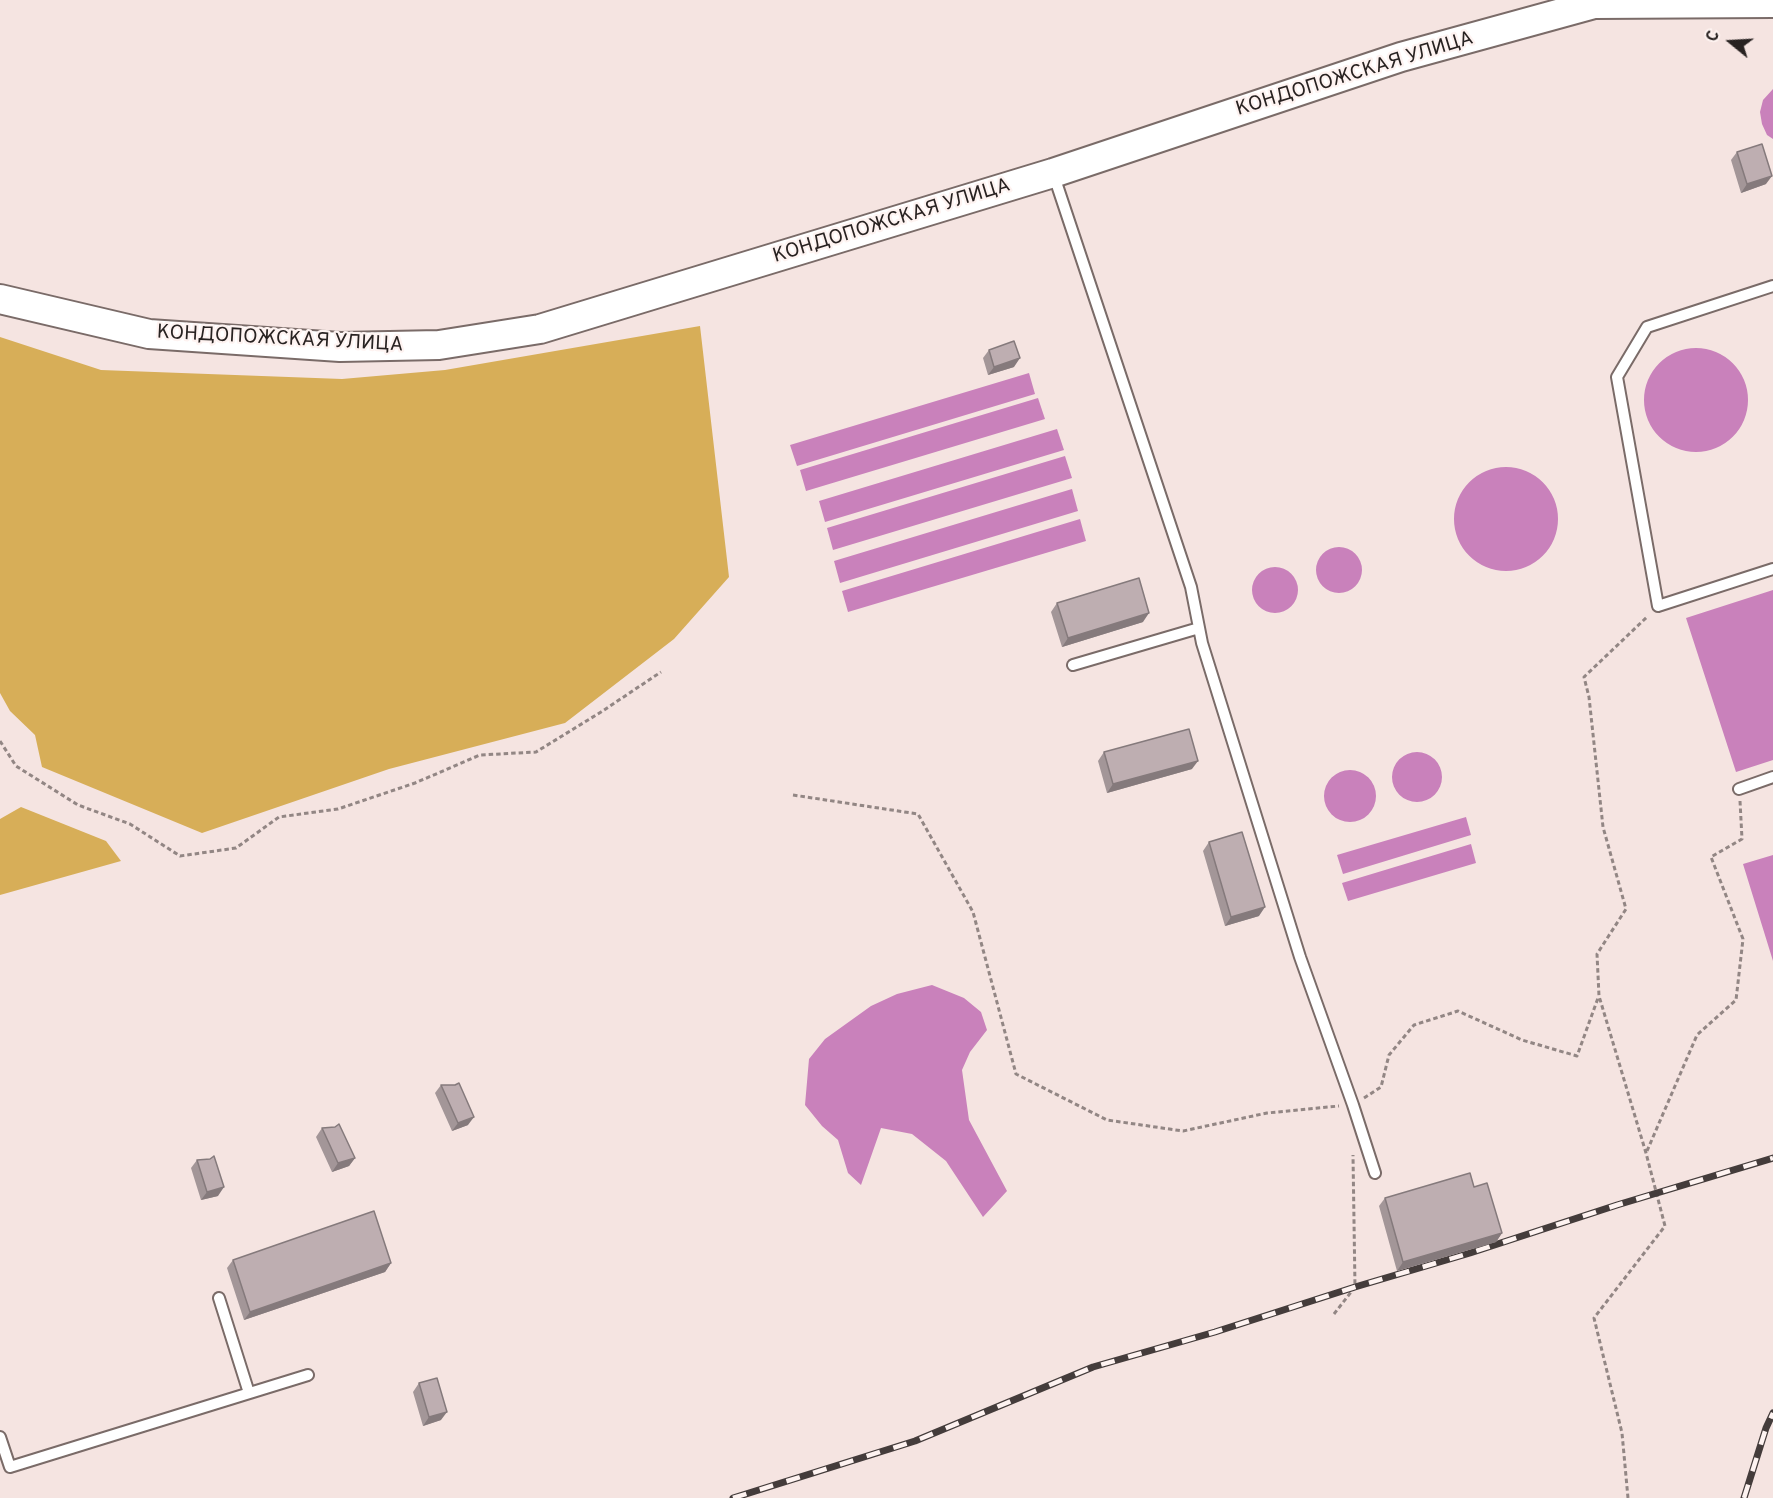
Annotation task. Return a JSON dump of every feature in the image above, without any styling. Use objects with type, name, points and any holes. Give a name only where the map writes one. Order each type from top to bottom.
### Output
[{"type":"street","name":"КОНДОПОЖСКАЯ УЛИЦА","points":[[0,299],[149,334],[340,347],[439,345],[540,328],[1053,173],[1401,57],[1594,4],[1773,3]]},
{"type":"lane","points":[[1053,173],[1191,587],[1206,655],[1300,957],[1375,1173]]},
{"type":"lane","points":[[1773,286],[1647,327],[1617,378],[1658,606],[1773,568]]},
{"type":"lane","points":[[1073,665],[1199,628]]},
{"type":"lane","points":[[1739,789],[1773,777]]},
{"type":"lane","points":[[219,1298],[249,1393]]},
{"type":"lane","points":[[0,1437],[10,1467],[308,1375]]},
{"type":"path","points":[[1628,1498],[1622,1432],[1594,1318],[1665,1226],[1647,1153],[1599,996],[1597,954],[1626,909],[1603,827],[1589,697],[1584,677],[1658,606]]},
{"type":"path","points":[[0,741],[16,766],[78,805],[130,824],[180,856],[236,849],[279,817],[338,809],[415,783],[480,755],[536,752],[661,672]]},
{"type":"path","points":[[1647,1153],[1697,1035],[1736,1000],[1743,939],[1712,857],[1743,839],[1739,789]]},
{"type":"path","points":[[793,795],[918,814],[973,912],[1016,1074],[1107,1120],[1183,1131],[1267,1113],[1353,1105],[1381,1087],[1389,1055],[1414,1025],[1458,1011],[1522,1040],[1577,1056],[1599,996]]},
{"type":"path","points":[[1334,1314],[1355,1287],[1353,1150]]},
{"type":"shaded area","points":[[1773,89],[1773,139],[1767,135],[1760,112],[1763,100]]},
{"type":"shaded area","points":[[700,326],[729,577],[674,639],[565,723],[389,769],[202,833],[42,767],[35,735],[10,711],[0,693],[0,337],[101,370],[342,379],[445,370]]},
{"type":"shaded area","points":[[1696,348],[1716,352],[1733,363],[1744,380],[1748,400],[1744,420],[1733,437],[1716,448],[1696,452],[1676,448],[1659,437],[1648,420],[1644,400],[1648,380],[1659,363],[1676,352]]},
{"type":"shaded area","points":[[1029,373],[1035,394],[797,466],[790,445]]},
{"type":"shaded area","points":[[1038,398],[1045,419],[806,491],[800,470]]},
{"type":"shaded area","points":[[1057,429],[1064,450],[825,522],[819,501]]},
{"type":"shaded area","points":[[1065,456],[1072,478],[833,550],[827,528]]},
{"type":"shaded area","points":[[1506,467],[1526,471],[1543,482],[1554,499],[1558,519],[1554,539],[1543,556],[1526,567],[1506,571],[1486,567],[1469,556],[1458,539],[1454,519],[1458,499],[1469,482],[1486,471]]},
{"type":"shaded area","points":[[1072,489],[1078,511],[840,583],[834,561]]},
{"type":"shaded area","points":[[1080,519],[1086,541],[848,612],[842,591]]},
{"type":"shaded area","points":[[1339,547],[1348,548],[1355,554],[1361,561],[1361,579],[1355,586],[1348,592],[1339,593],[1330,592],[1323,586],[1317,579],[1316,570],[1317,561],[1323,554],[1330,548]]},
{"type":"shaded area","points":[[1275,567],[1291,574],[1298,590],[1291,606],[1275,613],[1259,606],[1252,590],[1259,574]]},
{"type":"shaded area","points":[[1773,590],[1773,760],[1736,772],[1686,618]]},
{"type":"shaded area","points":[[1417,752],[1431,756],[1438,763],[1442,777],[1438,791],[1431,798],[1417,802],[1403,798],[1396,791],[1392,777],[1396,763],[1403,756]]},
{"type":"shaded area","points":[[1350,770],[1360,772],[1368,778],[1374,786],[1376,796],[1374,806],[1368,814],[1360,820],[1350,822],[1340,820],[1332,814],[1326,806],[1324,796],[1326,786],[1332,778],[1340,772]]},
{"type":"shaded area","points":[[21,807],[106,841],[121,861],[0,895],[0,819]]},
{"type":"shaded area","points":[[1466,817],[1471,835],[1343,874],[1337,855]]},
{"type":"shaded area","points":[[1471,844],[1476,863],[1348,901],[1342,883]]},
{"type":"shaded area","points":[[1773,855],[1773,961],[1743,864]]},
{"type":"shaded area","points":[[932,985],[964,998],[981,1012],[987,1030],[970,1052],[962,1070],[969,1120],[1007,1191],[983,1217],[946,1161],[912,1134],[881,1128],[861,1185],[848,1173],[838,1140],[822,1126],[805,1105],[809,1059],[825,1039],[871,1006],[897,994]]},
{"type":"building","points":[[1762,144],[1772,176],[1747,184],[1737,152]]},
{"type":"building","points":[[1014,341],[1020,358],[994,367],[989,350]]},
{"type":"building","points":[[1139,578],[1149,613],[1068,638],[1057,603]]},
{"type":"building","points":[[1189,729],[1198,761],[1113,784],[1104,752]]},
{"type":"building","points":[[1242,832],[1265,907],[1231,917],[1209,842]]},
{"type":"building","points":[[459,1083],[474,1117],[458,1123],[441,1085]]},
{"type":"building","points":[[339,1124],[355,1158],[338,1163],[322,1128],[335,1127]]},
{"type":"building","points":[[214,1156],[224,1187],[207,1192],[197,1160],[210,1159]]},
{"type":"building","points":[[1470,1173],[1474,1187],[1487,1183],[1502,1233],[1403,1262],[1385,1198]]},
{"type":"building","points":[[374,1211],[391,1263],[250,1312],[233,1260]]},
{"type":"building","points":[[437,1378],[447,1412],[429,1417],[419,1383]]},
{"type":"railway","points":[[733,1498],[915,1441],[1093,1367],[1215,1332],[1773,1158]]},
{"type":"railway","points":[[1744,1498],[1773,1413]]}]
